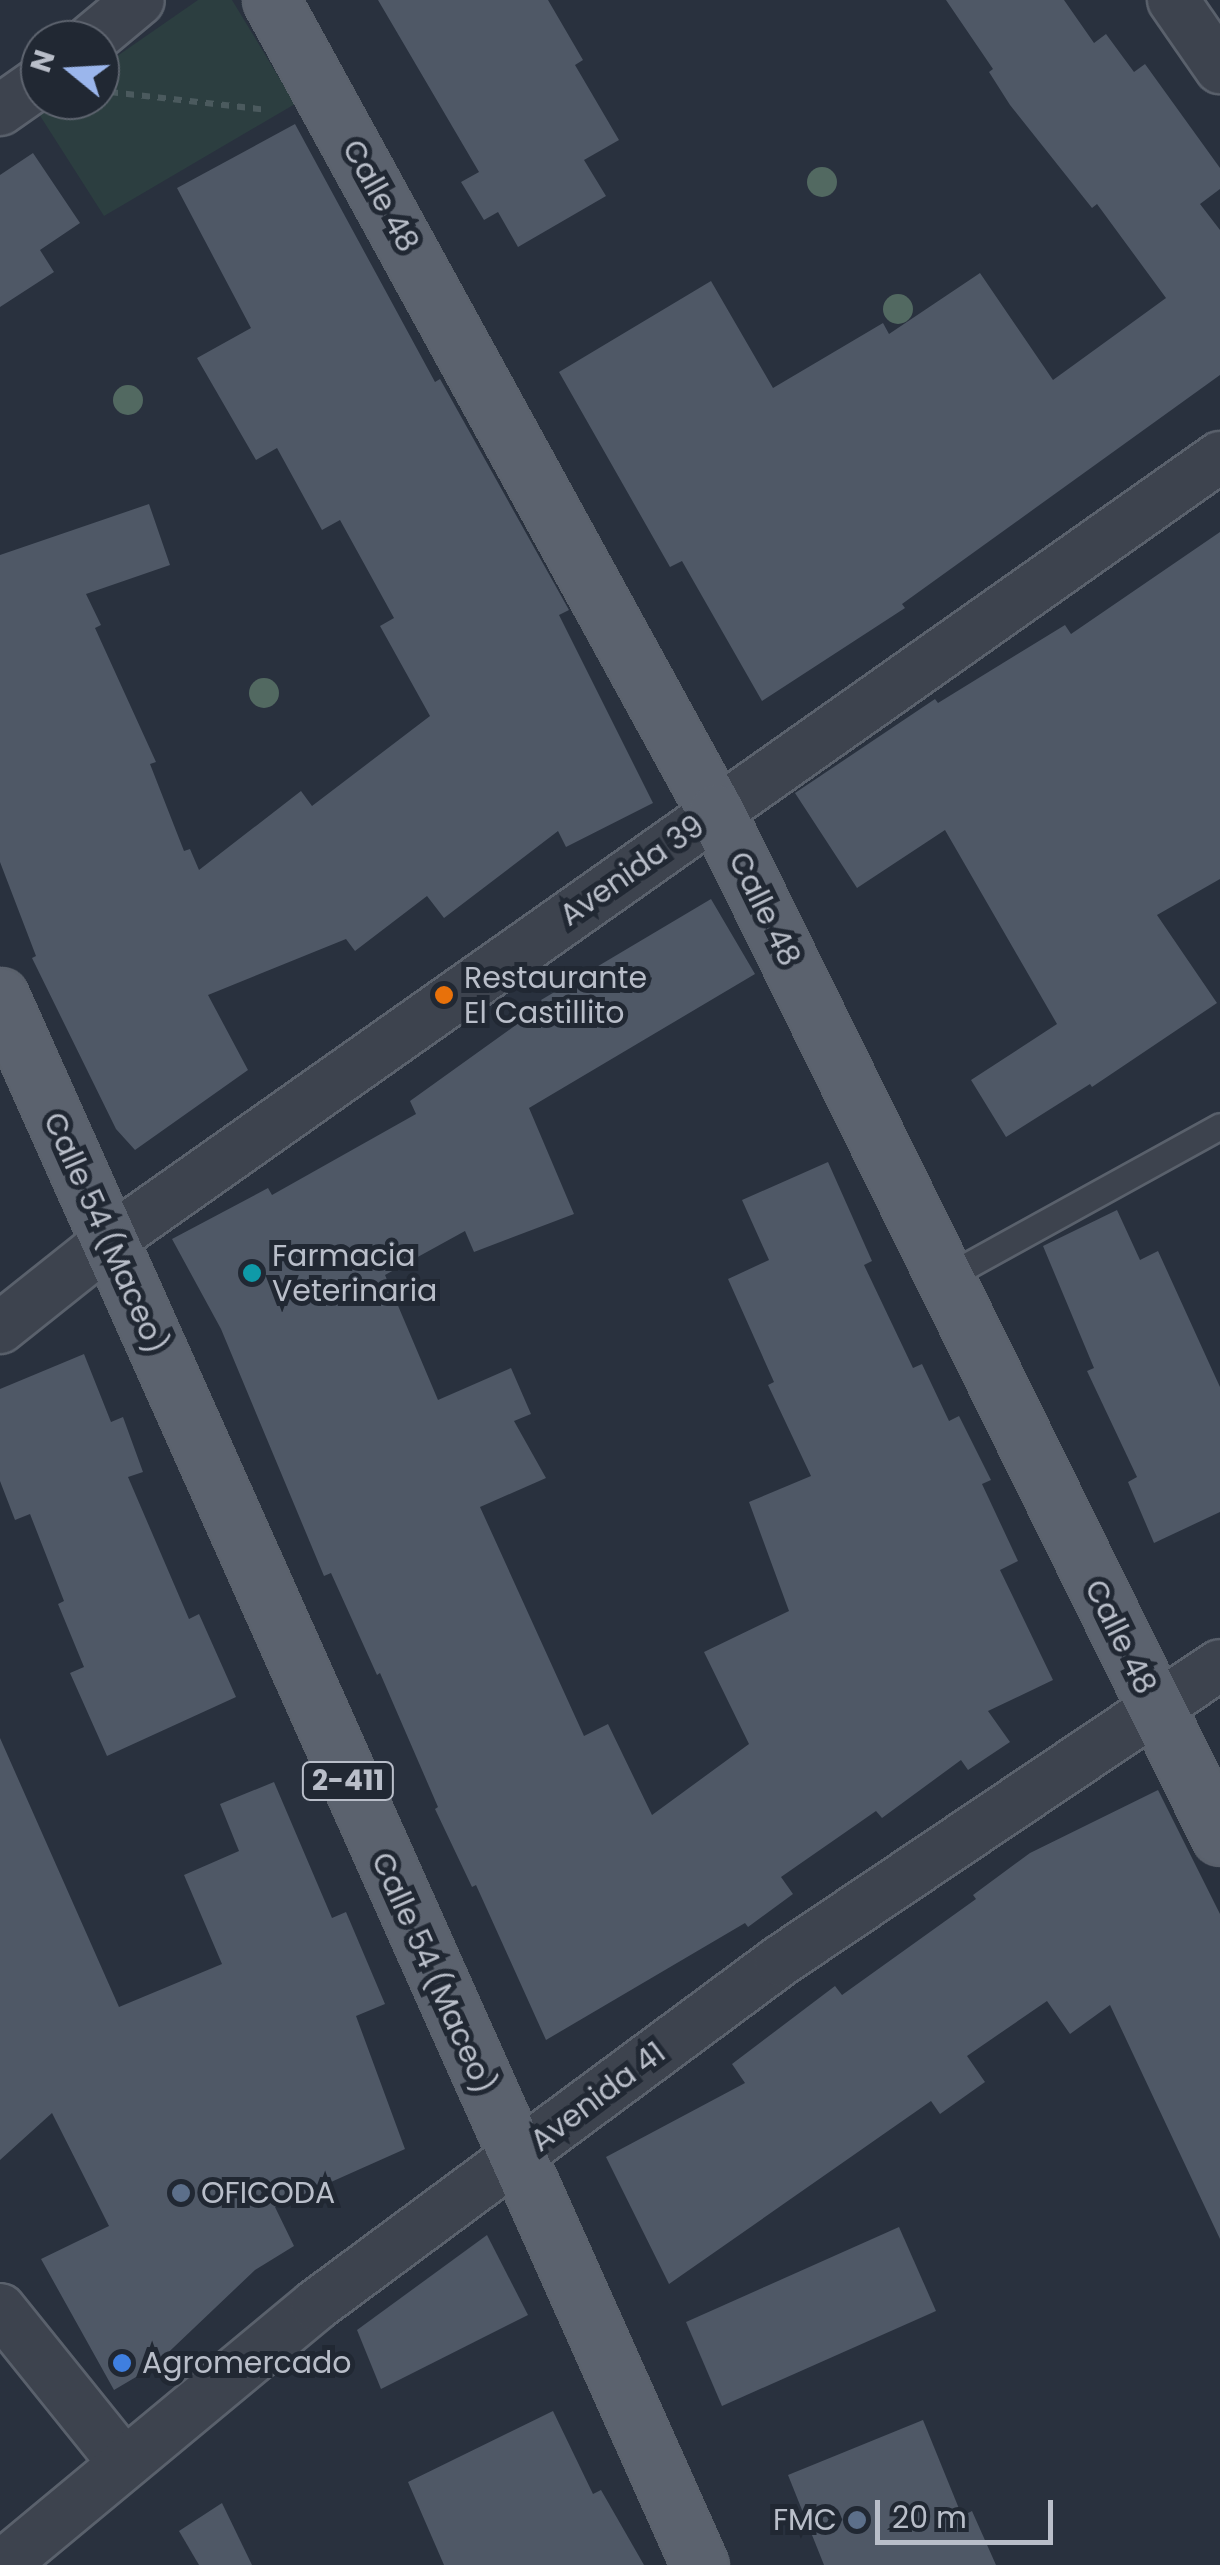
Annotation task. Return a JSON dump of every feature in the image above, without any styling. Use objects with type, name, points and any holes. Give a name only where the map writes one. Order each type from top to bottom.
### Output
[{"type":"main road","name":"Calle 48","points":[[271,0],[716,812],[1220,1837]]},
{"type":"main road","name":"Calle 54 (Maceo)","points":[[0,996],[515,2158],[700,2565]]},
{"type":"street","points":[[115,20],[139,0]]},
{"type":"street","points":[[1173,0],[1220,68]]},
{"type":"street","name":"Avenida 39","points":[[0,1328],[109,1241],[1220,458]]},
{"type":"street","name":"Avenida 41","points":[[3,2565],[316,2305],[780,1962],[1220,1665]]},
{"type":"street","points":[[0,2309],[123,2462]]},
{"type":"lane","points":[[943,1278],[1220,1126]]},
{"type":"path","points":[[120,93],[338,118]]},
{"type":"shaded area","points":[[198,0],[232,0],[295,104],[104,216],[43,120],[120,120],[120,54]]},
{"type":"building","points":[[378,0],[548,0],[583,60],[575,65],[619,140],[584,160],[606,196],[518,247],[498,212],[484,220],[461,182],[479,172]]},
{"type":"building","points":[[946,0],[1064,0],[1094,43],[1106,34],[1134,72],[1145,64],[1220,168],[1220,189],[1200,204],[1220,230],[1220,375],[902,604],[905,608],[762,701],[682,561],[670,567],[559,372],[711,281],[773,388],[883,323],[889,334],[980,273],[1053,380],[1166,298],[1097,204],[1092,208],[1010,105],[989,72],[993,69]]},
{"type":"building","points":[[295,124],[435,382],[440,379],[569,610],[559,615],[653,803],[566,847],[558,831],[444,918],[427,896],[355,951],[346,939],[208,995],[248,1070],[135,1150],[116,1129],[32,958],[36,956],[0,862],[0,555],[149,504],[170,565],[86,594],[101,625],[95,628],[156,762],[150,764],[184,851],[190,849],[199,870],[301,791],[312,806],[430,716],[380,626],[394,618],[340,520],[322,530],[277,448],[256,460],[197,358],[251,328],[177,188]]},
{"type":"building","points":[[33,153],[80,223],[40,250],[54,272],[0,307],[0,175]]},
{"type":"building","points":[[1220,532],[1220,879],[1157,915],[1217,1003],[1092,1087],[1090,1084],[1006,1137],[971,1080],[1057,1024],[945,830],[857,888],[795,793],[935,699],[938,703],[1065,625],[1071,634]]},
{"type":"building","points":[[711,899],[755,974],[529,1108],[574,1214],[474,1252],[465,1231],[385,1275],[438,1400],[511,1368],[531,1414],[514,1421],[546,1478],[480,1507],[584,1736],[608,1724],[652,1815],[749,1744],[704,1652],[789,1611],[749,1502],[811,1476],[768,1385],[774,1382],[728,1279],[769,1260],[742,1200],[828,1162],[872,1261],[864,1265],[913,1368],[922,1364],[949,1421],[959,1416],[991,1480],[982,1484],[1018,1561],[1000,1570],[1053,1680],[988,1711],[1010,1742],[968,1770],[961,1760],[882,1818],[876,1811],[781,1877],[793,1894],[748,1927],[745,1923],[546,2040],[476,1885],[472,1887],[435,1809],[438,1807],[380,1673],[377,1675],[331,1573],[324,1576],[221,1329],[172,1239],[268,1188],[272,1195],[416,1114],[410,1101],[544,1005],[541,1000]]},
{"type":"building","points":[[1117,1210],[1140,1260],[1158,1251],[1220,1387],[1220,1512],[1154,1543],[1128,1482],[1137,1477],[1087,1371],[1094,1368],[1043,1246]]},
{"type":"building","points":[[84,1354],[111,1422],[123,1417],[143,1472],[128,1477],[189,1619],[199,1614],[236,1697],[107,1756],[70,1673],[84,1667],[58,1604],[64,1601],[30,1514],[15,1520],[0,1481],[0,1389]]},
{"type":"building","points":[[0,1738],[119,2007],[222,1964],[184,1875],[239,1851],[220,1804],[274,1782],[332,1918],[346,1912],[385,2004],[356,2016],[405,2149],[275,2207],[294,2246],[255,2270],[153,2367],[114,2390],[41,2259],[109,2226],[52,2113],[0,2160]]},
{"type":"building","points":[[1158,1790],[1220,1914],[1220,2239],[1110,2005],[1070,2034],[1047,2001],[967,2056],[985,2082],[940,2114],[931,2101],[669,2284],[606,2157],[745,2083],[732,2064],[835,1986],[842,1995],[976,1899],[973,1895],[1030,1853]]},
{"type":"building","points":[[899,2227],[936,2311],[722,2406],[686,2322]]},
{"type":"building","points":[[487,2235],[528,2315],[381,2389],[357,2330]]},
{"type":"building","points":[[553,2411],[593,2494],[601,2490],[644,2565],[444,2565],[408,2482]]},
{"type":"building","points":[[923,2420],[962,2516],[972,2511],[996,2565],[824,2565],[788,2475]]},
{"type":"building","points":[[222,2503],[252,2565],[199,2565],[179,2531]]},
{"type":"place","name":"Restaurante El Castillito","points":[[444,995]]},
{"type":"place","name":"Farmacia Veterinaria","points":[[252,1273]]},
{"type":"place","name":"OFICODA","points":[[181,2193]]},
{"type":"place","name":"Agromercado","points":[[122,2363]]},
{"type":"place","name":"FMC","points":[[857,2520]]}]
